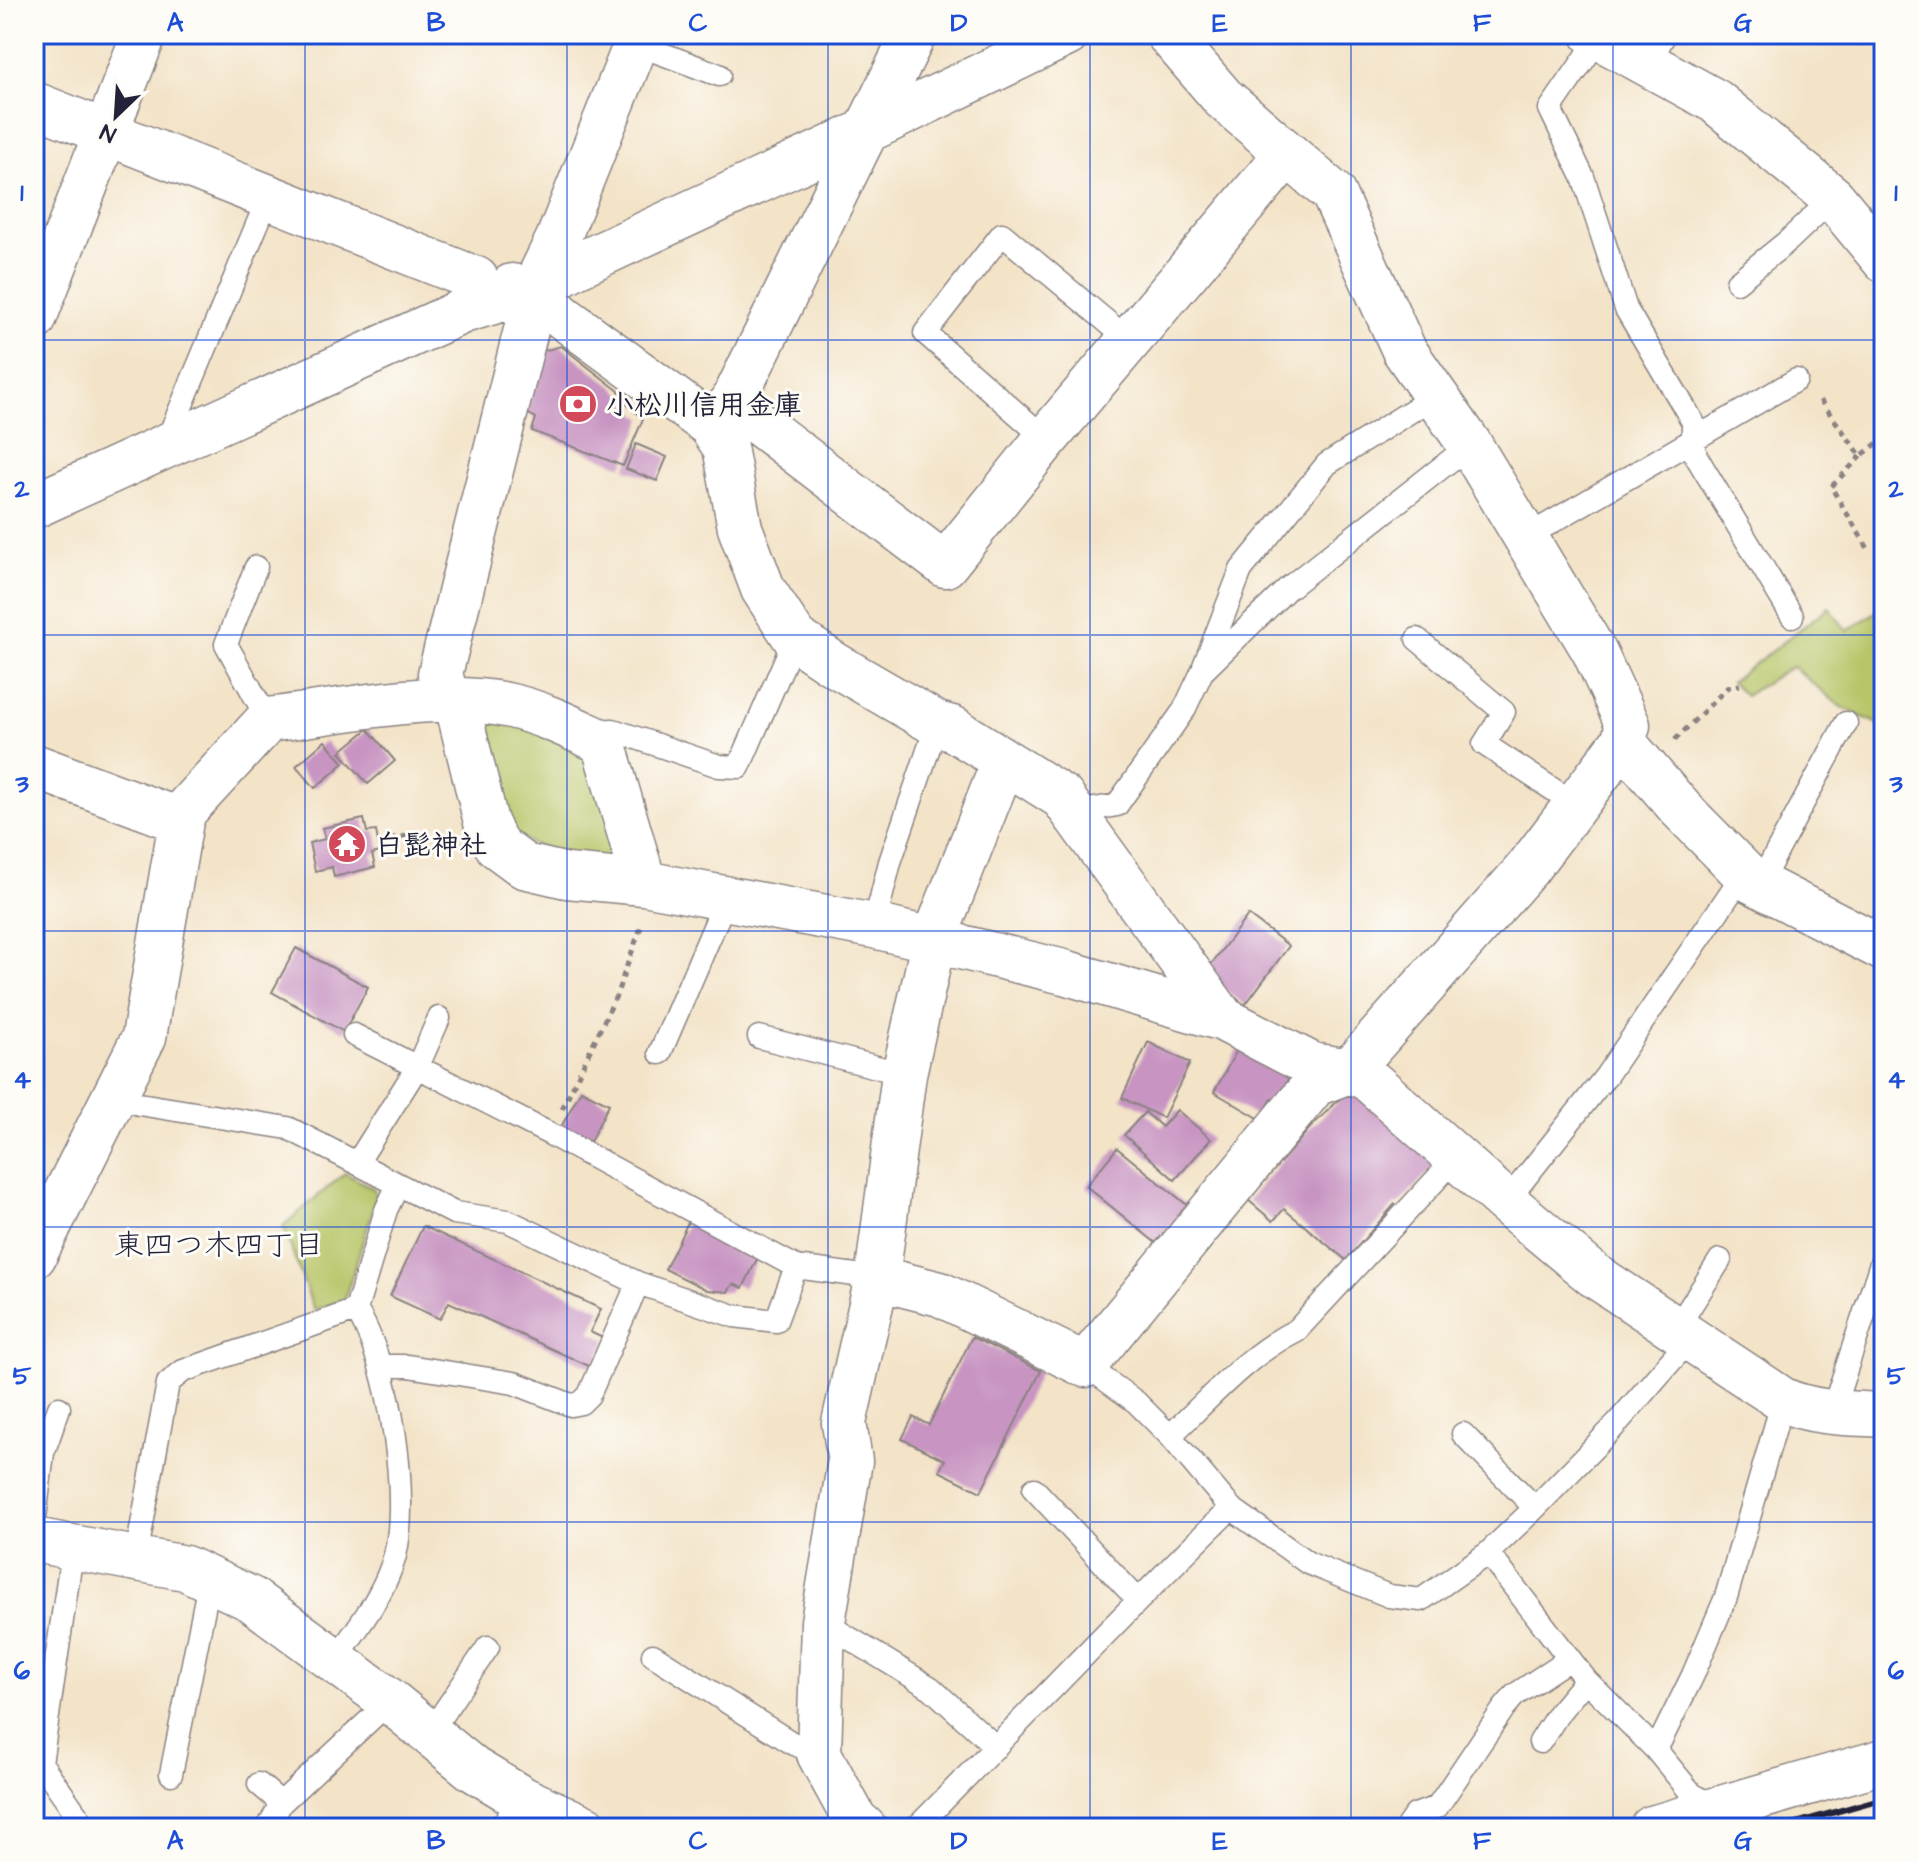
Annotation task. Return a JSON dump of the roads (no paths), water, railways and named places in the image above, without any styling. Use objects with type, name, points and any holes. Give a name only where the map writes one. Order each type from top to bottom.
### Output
[{"type":"street","points":[[34,319],[144,34]]},
{"type":"street","points":[[914,34],[721,414],[740,528],[763,589],[795,638],[937,724],[952,728],[1062,797],[1223,1019]]},
{"type":"street","points":[[34,506],[463,311],[533,290],[576,266],[1067,34]]},
{"type":"street","points":[[1168,34],[1223,98],[1333,193],[1404,350],[1470,445],[1594,651],[1628,725],[1635,755],[1681,809],[1752,879],[1884,949]]},
{"type":"street","points":[[1596,36],[1657,49],[1833,198],[1884,260]]},
{"type":"street","points":[[638,39],[558,239],[533,290],[530,314],[440,674],[447,698],[459,712],[486,822],[497,846],[524,866],[567,876],[650,884],[874,926],[1064,972],[1223,1019],[1312,1065],[1349,1071],[1367,1078],[1506,1202],[1594,1275],[1783,1400],[1832,1412],[1884,1415]]},
{"type":"street","points":[[34,104],[476,279],[533,290],[563,317],[721,414],[945,565],[1046,439],[1286,155]]},
{"type":"street","points":[[34,1256],[144,1037],[185,810],[268,720],[447,698],[513,706],[580,732],[603,742],[650,884]]},
{"type":"street","points":[[877,1278],[940,1294],[1085,1365],[1315,1084],[1349,1071],[1527,869],[1575,804],[1635,755]]},
{"type":"street","points":[[853,1825],[819,1754],[823,1622],[850,1461],[844,1423],[877,1278],[904,1074],[934,939],[1004,761]]},
{"type":"street","points":[[34,766],[181,821]]},
{"type":"street","points":[[54,1543],[185,1568],[251,1599],[390,1701],[473,1769],[511,1814],[586,1828]]},
{"type":"street","points":[[1652,1828],[1730,1819],[1884,1761]]},
{"type":"lane","points":[[1596,36],[1550,109],[1583,177],[1626,309],[1693,422],[1696,456],[1792,616]]},
{"type":"lane","points":[[638,39],[719,75]]},
{"type":"lane","points":[[164,448],[269,196]]},
{"type":"lane","points":[[1737,282],[1789,240],[1833,198]]},
{"type":"lane","points":[[1046,439],[925,333],[1002,234],[1130,341]]},
{"type":"lane","points":[[1526,537],[1796,380]]},
{"type":"lane","points":[[1062,797],[1089,810],[1117,805],[1184,710],[1241,570],[1327,464],[1435,396]]},
{"type":"lane","points":[[1202,672],[1287,589],[1470,445]]},
{"type":"lane","points":[[256,567],[226,644],[268,720]]},
{"type":"lane","points":[[580,732],[613,730],[719,766],[739,767],[795,638]]},
{"type":"lane","points":[[1417,639],[1504,712],[1484,744],[1575,804]]},
{"type":"lane","points":[[1506,1202],[1606,1076],[1752,879],[1846,723]]},
{"type":"lane","points":[[874,926],[890,862],[937,724]]},
{"type":"lane","points":[[660,1053],[726,899]]},
{"type":"lane","points":[[357,1163],[418,1066],[439,1018]]},
{"type":"lane","points":[[354,1035],[550,1134],[796,1267],[877,1278]]},
{"type":"lane","points":[[759,1037],[904,1074]]},
{"type":"lane","points":[[114,1097],[139,1104],[288,1128],[454,1213],[508,1221],[638,1283],[734,1316],[776,1321],[796,1267]]},
{"type":"lane","points":[[1170,1436],[1224,1384],[1279,1339],[1297,1330],[1456,1158]]},
{"type":"lane","points":[[356,1310],[386,1210],[398,1185]]},
{"type":"lane","points":[[1832,1412],[1884,1254]]},
{"type":"lane","points":[[1085,1365],[1136,1402],[1170,1436],[1231,1508],[1308,1563],[1389,1596],[1421,1600],[1488,1553],[1611,1430],[1683,1334],[1720,1260]]},
{"type":"lane","points":[[381,1366],[408,1366],[514,1383],[571,1405],[581,1403],[589,1395],[638,1283]]},
{"type":"lane","points":[[335,1660],[370,1609],[392,1565],[401,1521],[399,1471],[381,1366],[368,1326],[356,1310]]},
{"type":"lane","points":[[136,1557],[168,1383],[183,1371],[356,1310]]},
{"type":"lane","points":[[1656,1750],[1693,1675],[1726,1597],[1783,1400]]},
{"type":"lane","points":[[34,1526],[43,1453],[59,1408]]},
{"type":"lane","points":[[1463,1434],[1535,1508]]},
{"type":"lane","points":[[1034,1489],[1137,1599]]},
{"type":"lane","points":[[916,1828],[1137,1599],[1231,1508]]},
{"type":"lane","points":[[54,1543],[41,1763],[86,1828]]},
{"type":"lane","points":[[1488,1553],[1586,1680],[1656,1750],[1692,1794],[1730,1819]]},
{"type":"lane","points":[[171,1774],[210,1578]]},
{"type":"lane","points":[[823,1622],[931,1688],[996,1747]]},
{"type":"lane","points":[[429,1734],[488,1647]]},
{"type":"lane","points":[[653,1655],[792,1743],[819,1754]]},
{"type":"lane","points":[[1406,1828],[1415,1815],[1437,1807],[1515,1695],[1569,1659]]},
{"type":"lane","points":[[1540,1742],[1560,1711],[1586,1680]]},
{"type":"lane","points":[[268,1828],[281,1803],[390,1701]]},
{"type":"lane","points":[[259,1784],[281,1803]]},
{"type":"railway","points":[[1779,1828],[1884,1798]]},
{"type":"place","name":"小松川信用金庫","points":[[578,404]]},
{"type":"place","name":"白髭神社","points":[[347,844]]},
{"type":"district","name":"東四つ木四丁目","points":[[219,1245]]}]
